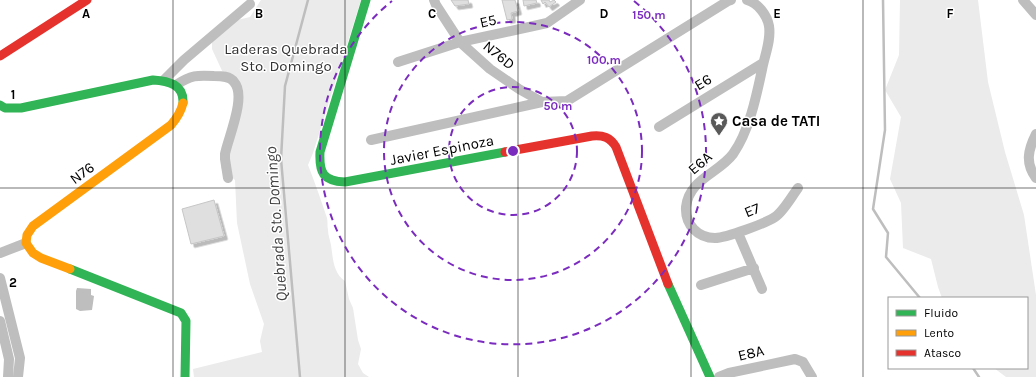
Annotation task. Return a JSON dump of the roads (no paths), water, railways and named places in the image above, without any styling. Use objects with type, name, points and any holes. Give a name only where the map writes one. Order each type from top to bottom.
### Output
[{"type":"street","points":[[0,56],[88,0]]},
{"type":"street","name":"Javier Espinoza","points":[[366,0],[320,152],[320,169],[324,177],[330,181],[345,182],[592,136],[609,138],[616,147],[671,293],[710,377]]},
{"type":"street","name":"N76D","points":[[434,0],[460,42],[490,69],[519,89],[542,102]]},
{"type":"street","name":"E5","points":[[398,62],[460,42],[547,23],[580,0]]},
{"type":"street","points":[[372,140],[542,102],[567,101],[731,0]]},
{"type":"street","name":"E6A","points":[[704,236],[695,232],[688,220],[686,207],[690,194],[702,178],[732,155],[740,142],[755,101],[769,42],[769,26],[765,14],[758,6],[747,0]]},
{"type":"street","points":[[1023,0],[1036,14]]},
{"type":"street","points":[[164,80],[184,60],[250,4]]},
{"type":"street","name":"E6","points":[[659,127],[764,63]]},
{"type":"street","points":[[0,105],[5,108],[21,108],[146,81],[164,80],[176,85],[186,78],[197,76],[222,76],[229,78],[237,87],[238,104],[224,159],[228,178]]},
{"type":"street","name":"N76","points":[[26,243],[27,235],[33,226],[171,125],[177,119],[182,110],[183,98],[176,85]]},
{"type":"street","points":[[1036,134],[1031,145],[1028,160],[1032,172],[1036,178]]},
{"type":"street","name":"E7","points":[[704,236],[716,238],[738,232],[775,217],[798,188]]},
{"type":"street","points":[[738,232],[762,289]]},
{"type":"street","points":[[0,253],[26,243],[33,252],[41,258],[181,313],[186,321],[185,377]]},
{"type":"street","points":[[701,285],[754,268]]},
{"type":"street","points":[[0,278],[20,358],[18,377]]},
{"type":"street","points":[[0,321],[9,359],[8,377]]},
{"type":"street","name":"E8A","points":[[719,377],[729,373],[795,359],[800,360],[812,377]]},
{"type":"waterway","name":"Quebrada Sto. Domingo","points":[[300,377],[281,159],[285,86],[308,0]]},
{"type":"waterway","points":[[883,0],[885,130],[873,209],[888,233],[886,257],[919,297]]},
{"type":"waterway","points":[[974,369],[979,377]]},
{"type":"place","name":"Casa de TATI","points":[[719,136]]},
{"type":"park label","name":"Laderas Quebrada Sto. Domingo","points":[[286,58]]}]
